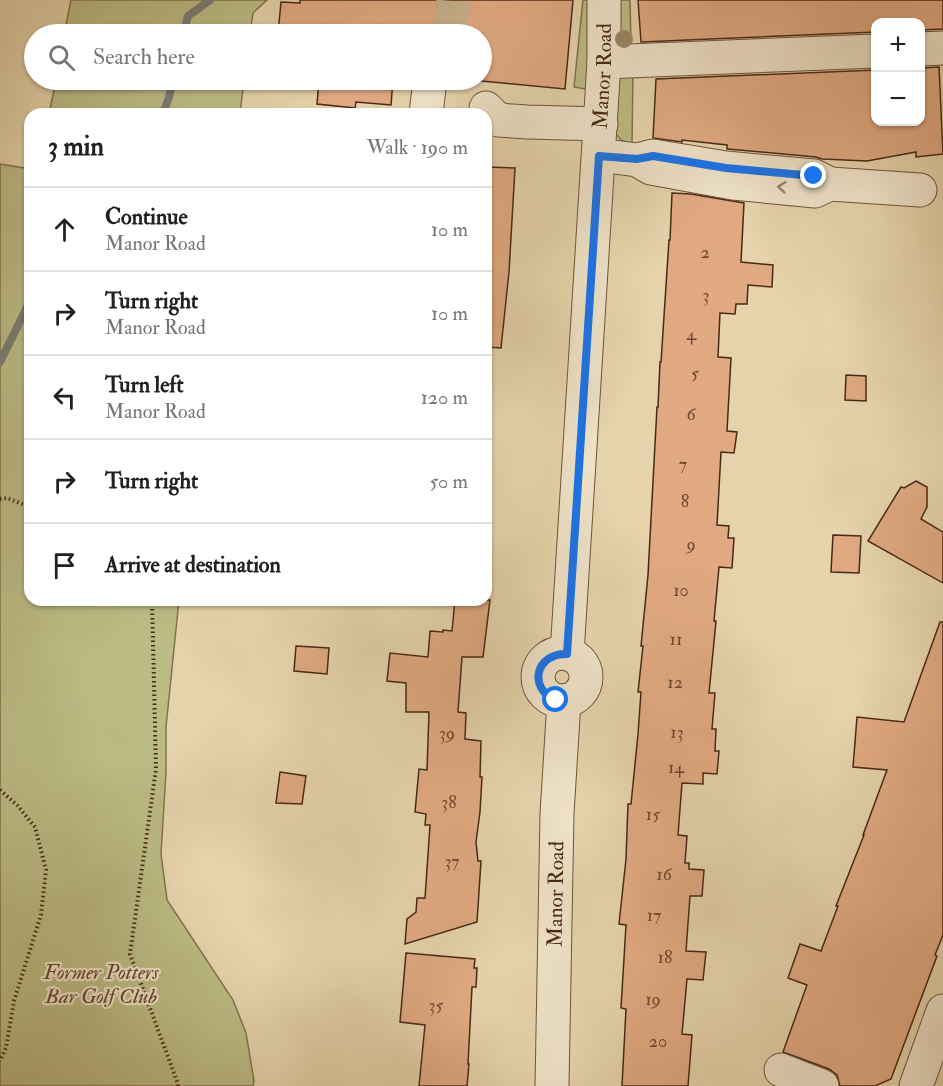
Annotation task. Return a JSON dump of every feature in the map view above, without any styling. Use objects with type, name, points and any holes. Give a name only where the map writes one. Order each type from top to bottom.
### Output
[{"type":"street","name":"Manor Road","points":[[552,1086],[556,814],[564,701],[549,697],[539,684],[538,676],[540,668],[551,656],[567,654],[601,124],[604,0]]},
{"type":"street","points":[[925,49],[943,48]]},
{"type":"street","points":[[604,62],[871,51]]},
{"type":"street","points":[[427,108],[429,90]]},
{"type":"street","points":[[492,114],[498,120],[601,124]]},
{"type":"street","points":[[599,156],[637,159],[653,156],[726,168],[814,176],[831,184],[920,190]]},
{"type":"street","points":[[916,1086],[943,1011]]},
{"type":"street","points":[[781,1070],[822,1086]]},
{"type":"path","points":[[0,499],[7,498],[24,505]]},
{"type":"path","points":[[152,606],[156,770],[130,954],[178,1086]]},
{"type":"path","points":[[0,790],[17,805],[35,827],[46,870],[41,915],[14,1001],[6,1048],[0,1061]]},
{"type":"green space","points":[[71,0],[267,0],[253,13],[251,24],[66,24]]},
{"type":"green space","points":[[583,0],[589,0],[589,88],[585,89],[574,87]]},
{"type":"green space","points":[[618,0],[630,0],[631,45],[619,40]]},
{"type":"green space","points":[[633,70],[632,145],[621,140],[613,131],[612,79]]},
{"type":"green space","points":[[54,90],[243,90],[241,108],[50,108]]},
{"type":"green space","name":"Former Potters Bar Golf Club","points":[[0,164],[24,168],[24,606],[178,606],[166,727],[161,854],[167,900],[233,1000],[246,1033],[254,1081],[253,1086],[0,1086]]},
{"type":"building","points":[[300,0],[573,0],[565,89],[492,82],[492,24],[279,24],[281,2],[300,3]]},
{"type":"building","points":[[638,0],[943,0],[943,29],[925,30],[925,18],[871,18],[871,32],[641,42]]},
{"type":"building","points":[[939,67],[943,154],[916,157],[916,152],[867,161],[822,159],[727,149],[727,145],[653,138],[656,79],[871,70],[871,126],[925,126],[925,68]]},
{"type":"building","points":[[318,90],[392,90],[391,105],[356,102],[355,108],[317,104]]},
{"type":"building","points":[[492,167],[515,168],[509,272],[501,348],[492,347]]},
{"type":"building","points":[[672,193],[744,203],[741,262],[773,265],[772,287],[748,285],[747,304],[736,304],[735,314],[720,313],[718,357],[731,358],[727,431],[737,432],[734,453],[721,452],[717,525],[729,526],[728,538],[734,538],[732,568],[719,567],[714,621],[716,621],[709,693],[715,693],[712,729],[716,729],[715,751],[719,751],[717,774],[703,773],[703,784],[682,783],[678,835],[687,836],[685,863],[689,863],[689,869],[704,870],[702,896],[690,896],[686,951],[706,952],[703,980],[687,979],[682,1034],[692,1035],[688,1086],[622,1086],[626,1009],[621,1008],[626,925],[619,924],[626,859],[628,804],[631,804],[638,734],[641,692],[638,692],[648,575]]},
{"type":"building","points":[[846,375],[866,376],[866,401],[845,400]]},
{"type":"building","points":[[916,481],[927,487],[927,507],[921,519],[943,532],[943,583],[868,541],[901,487],[904,488]]},
{"type":"building","points":[[833,535],[861,536],[859,573],[831,572]]},
{"type":"building","points":[[454,606],[489,606],[483,657],[462,657],[458,712],[466,713],[465,739],[481,741],[480,777],[482,777],[476,842],[478,861],[481,861],[477,922],[405,944],[407,919],[416,912],[417,898],[425,898],[430,825],[425,825],[426,814],[415,812],[419,769],[427,770],[429,712],[406,712],[406,683],[387,681],[390,653],[428,657],[430,631],[452,631]]},
{"type":"building","points":[[940,622],[943,622],[943,935],[891,1079],[875,1086],[840,1086],[837,1075],[829,1069],[783,1052],[807,985],[788,978],[800,944],[821,951],[887,770],[853,767],[857,717],[904,722]]},
{"type":"building","points":[[296,646],[329,648],[327,674],[294,671]]},
{"type":"building","points":[[280,772],[306,776],[302,804],[276,803]]},
{"type":"building","points":[[406,953],[475,959],[476,987],[472,987],[467,1086],[419,1086],[425,1025],[400,1022]]},
{"type":"waterway","points":[[186,24],[188,16],[210,0]]},
{"type":"waterway","points":[[165,108],[171,90]]},
{"type":"waterway","points":[[0,362],[24,313]]},
{"type":"tunnel","points":[[451,24],[453,0]]},
{"type":"route","points":[[556,700],[543,691],[538,676],[540,668],[551,656],[567,654],[599,156],[637,159],[653,156],[726,168],[814,176]]}]
